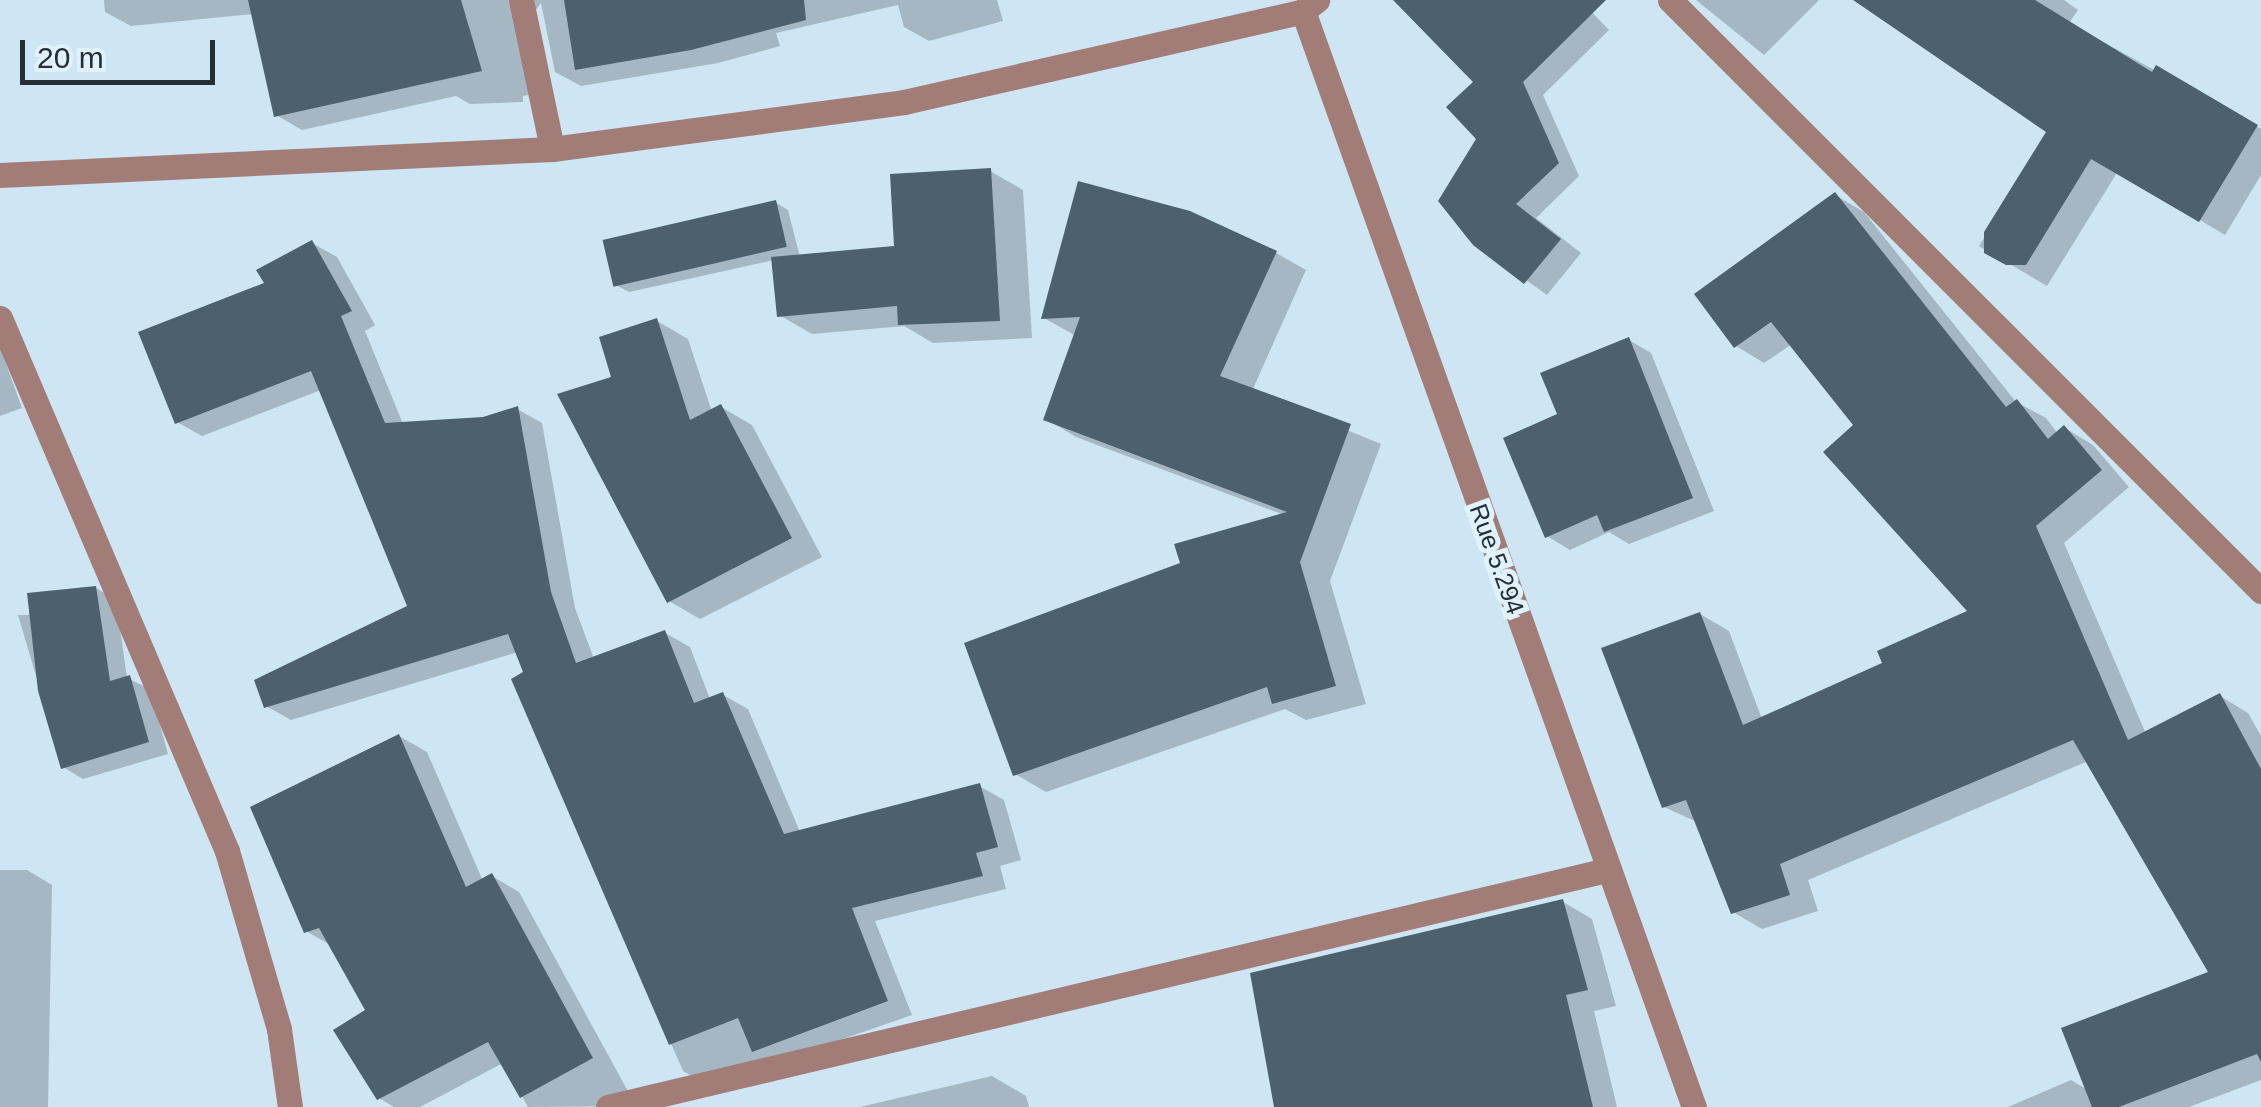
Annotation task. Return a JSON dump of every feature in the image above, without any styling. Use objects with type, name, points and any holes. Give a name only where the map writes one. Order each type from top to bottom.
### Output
[{"type":"street","points":[[521,0],[552,149]]},
{"type":"street","points":[[1670,0],[2261,590]]},
{"type":"street","points":[[0,176],[552,149],[904,102],[1310,5]]},
{"type":"street","name":"Rue 5.294","points":[[1310,5],[1608,870],[1694,1107]]},
{"type":"street","points":[[0,318],[228,851],[279,1029],[290,1107]]},
{"type":"street","points":[[608,1107],[1608,870]]},
{"type":"building","points":[[248,0],[461,0],[482,71],[274,117]]},
{"type":"building","points":[[564,0],[804,0],[806,20],[691,50],[575,70]]},
{"type":"building","points":[[1393,0],[1606,0],[1523,82],[1559,163],[1516,204],[1561,239],[1524,284],[1473,245],[1438,201],[1476,139],[1446,107],[1473,82]]},
{"type":"building","points":[[1853,0],[2035,0],[2152,72],[2156,65],[2258,125],[2199,222],[2091,159],[2026,265],[2006,265],[1984,253],[1984,232],[2046,132]]},
{"type":"building","points":[[991,168],[1000,321],[898,325],[897,306],[777,317],[771,257],[894,246],[890,174]]},
{"type":"building","points":[[1078,181],[1190,211],[1277,251],[1220,376],[1351,424],[1300,562],[1336,686],[1272,704],[1267,687],[1013,776],[964,643],[1180,563],[1174,544],[1287,512],[1043,420],[1080,317],[1041,319]]},
{"type":"building","points":[[1835,192],[2006,407],[2017,399],[2048,439],[2064,425],[2102,470],[2036,526],[2128,740],[2220,693],[2261,769],[2261,1062],[2257,1054],[2119,1107],[2092,1107],[2061,1028],[2208,972],[2073,740],[1780,864],[1790,895],[1731,914],[1686,800],[1662,808],[1601,648],[1700,612],[1743,725],[1882,663],[1877,651],[1967,611],[1823,452],[1853,425],[1771,322],[1734,348],[1694,294]]},
{"type":"building","points":[[776,200],[787,247],[613,287],[603,240]]},
{"type":"building","points":[[312,240],[352,311],[341,316],[385,423],[483,417],[518,406],[551,592],[576,663],[665,630],[694,703],[723,692],[784,834],[980,783],[998,847],[976,853],[983,876],[852,908],[888,1001],[752,1052],[738,1018],[669,1045],[511,679],[523,672],[508,634],[264,708],[254,680],[407,606],[311,371],[175,424],[138,332],[264,283],[256,270]]},
{"type":"building","points":[[657,318],[690,420],[721,404],[792,538],[667,603],[557,394],[611,377],[599,337]]},
{"type":"building","points":[[1629,337],[1693,498],[1604,532],[1597,515],[1545,538],[1503,438],[1557,414],[1540,373]]},
{"type":"building","points":[[96,586],[110,681],[130,675],[149,742],[61,769],[38,691],[27,593]]},
{"type":"building","points":[[399,734],[466,887],[492,873],[593,1058],[520,1098],[488,1042],[377,1100],[333,1030],[365,1010],[319,928],[304,933],[250,807]]},
{"type":"building","points":[[1563,899],[1588,990],[1566,995],[1593,1107],[1274,1107],[1250,973]]}]
